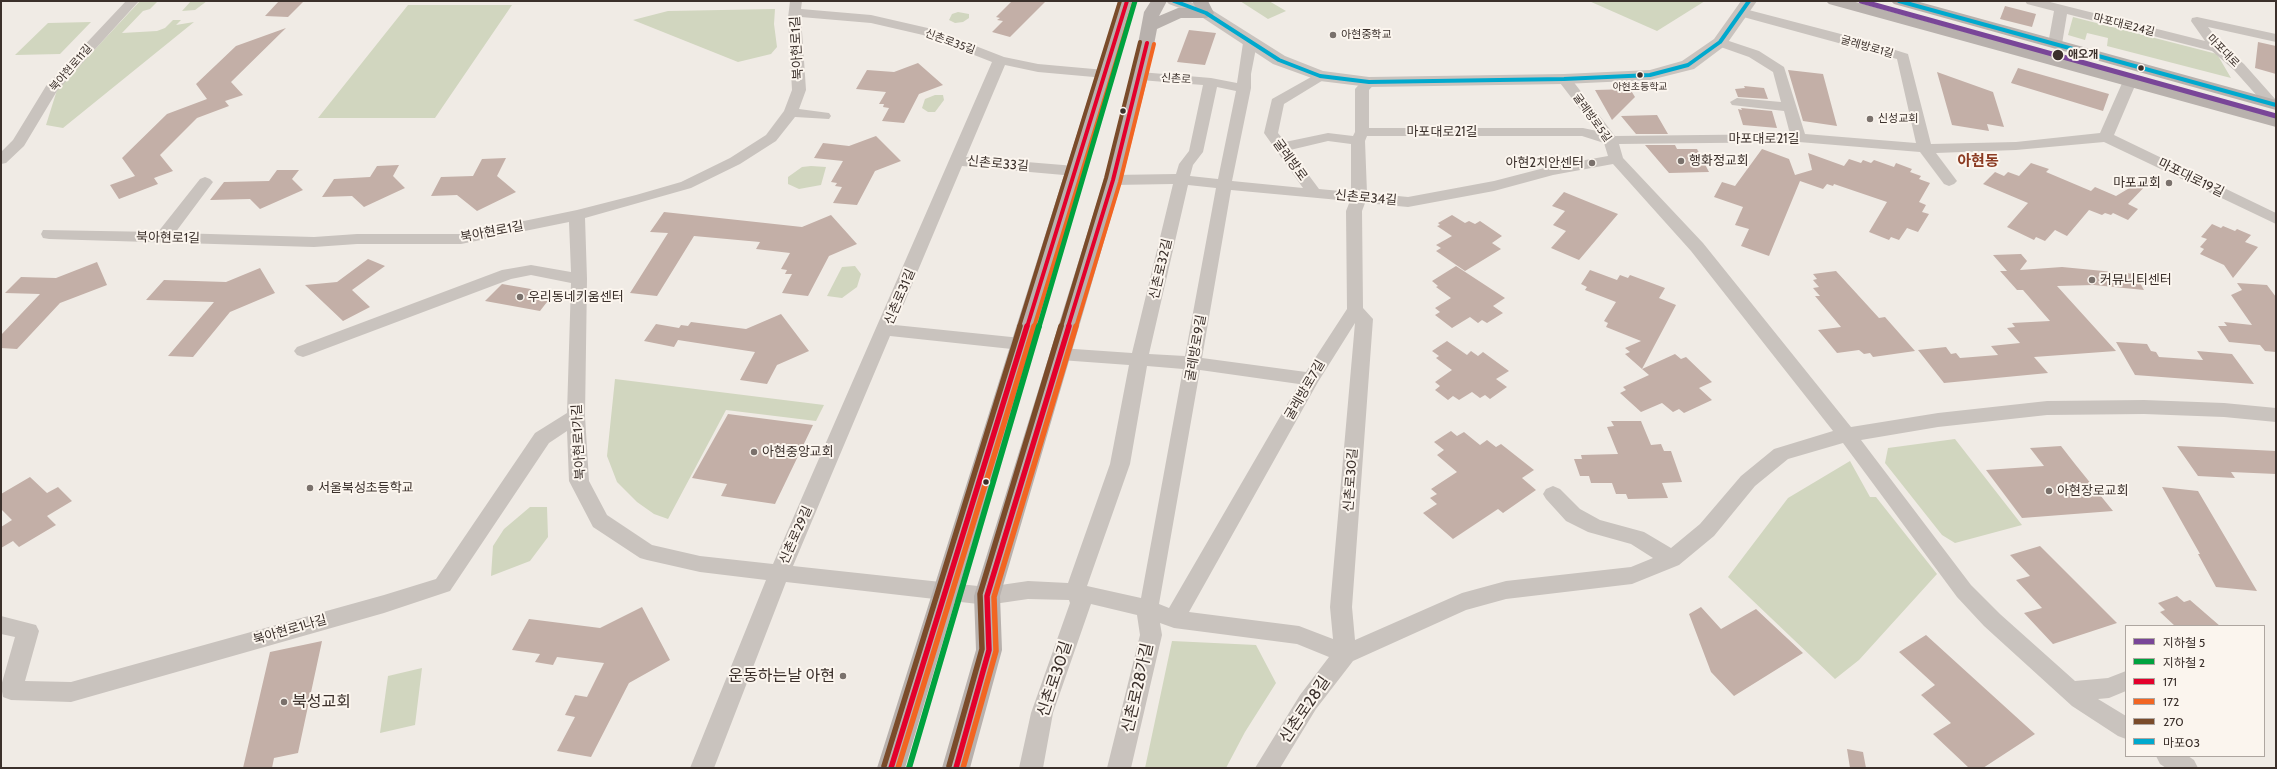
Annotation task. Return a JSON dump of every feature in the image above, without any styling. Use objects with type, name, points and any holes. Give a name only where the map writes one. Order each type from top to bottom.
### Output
[{"type":"main road","points":[[956,768],[989,650],[987,596],[1113,180],[1140,76],[1152,12],[1159,1]]},
{"type":"main road","points":[[1834,1],[2276,122]]},
{"type":"main road","name":"마포대로","points":[[1899,1],[2274,105]]},
{"type":"main road","points":[[891,768],[1105,74],[1123,4]]},
{"type":"main road","points":[[1150,26],[1178,13],[1203,7]]},
{"type":"street","name":"북아현로11길","points":[[1,160],[19,143],[32,124],[51,88],[133,1]]},
{"type":"street","points":[[1174,1],[1203,7],[1250,43],[1279,60],[1320,76],[1369,82],[1564,79],[1650,75],[1688,65],[1720,42],[1745,7]]},
{"type":"street","name":"마포대로24길","points":[[2031,1],[2217,48]]},
{"type":"street","name":"신촌로35길","points":[[795,7],[927,32],[1000,60],[1038,68],[1105,74]]},
{"type":"street","name":"북아현로1길","points":[[49,234],[314,242],[357,239],[461,239],[577,215],[641,199],[686,185],[735,161],[771,138],[791,112],[799,90],[795,7]]},
{"type":"street","name":"굴레방로1길","points":[[1745,7],[1903,57],[1924,148]]},
{"type":"street","points":[[2055,44],[2061,9]]},
{"type":"street","name":"마포대로","points":[[2274,105],[2239,67],[2217,48],[2197,21],[2276,38]]},
{"type":"street","points":[[1720,42],[1754,54],[1779,70],[1799,138]]},
{"type":"street","name":"굴레방로9길","points":[[1147,608],[1151,599],[1224,185],[1244,88],[1244,74],[1250,43]]},
{"type":"street","name":"신촌로33길","points":[[1000,60],[958,161],[1075,171]]},
{"type":"street","name":"신촌로","points":[[1140,76],[1211,82]]},
{"type":"street","name":"굴레방로","points":[[1315,194],[1271,134],[1277,102],[1320,76]]},
{"type":"street","name":"굴레방로5길","points":[[1564,79],[1611,140],[1616,158]]},
{"type":"street","points":[[2106,137],[2130,81]]},
{"type":"street","points":[[1182,179],[1186,164],[1196,152],[1211,82],[1244,88]]},
{"type":"street","points":[[1354,309],[1354,211],[1358,198],[1362,89],[1369,82]]},
{"type":"street","points":[[1737,102],[1790,107]]},
{"type":"street","points":[[791,112],[824,116]]},
{"type":"street","name":"마포대로21길","points":[[1360,136],[1583,132],[1611,140],[1799,138],[1924,148],[2016,146],[2106,137]]},
{"type":"street","points":[[1282,147],[1328,137],[1360,136]]},
{"type":"street","name":"마포대로19길","points":[[2106,137],[2276,219]]},
{"type":"street","points":[[1924,148],[1949,181]]},
{"type":"street","points":[[1616,158],[1697,248],[1847,435],[1964,591],[1992,620],[2080,699],[2125,728]]},
{"type":"street","name":"신촌로34길","points":[[1113,180],[1182,179],[1224,185],[1408,202],[1494,186],[1552,171],[1616,158]]},
{"type":"street","name":"신촌로31길","points":[[958,161],[886,330],[1021,344]]},
{"type":"street","name":"신촌로32길","points":[[1139,359],[1182,179]]},
{"type":"street","points":[[163,237],[205,182]]},
{"type":"street","name":"북아현로1가길","points":[[577,215],[579,279],[576,416],[579,481],[600,521],[647,552],[700,564],[780,572]]},
{"type":"street","points":[[303,351],[508,274],[531,270],[579,279]]},
{"type":"street","name":"신촌로30길","points":[[1345,654],[1341,607],[1364,320],[1354,309]]},
{"type":"street","name":"굴레방로7길","points":[[1174,618],[1311,379],[1354,309]]},
{"type":"street","name":"신촌로29길","points":[[886,330],[780,572],[987,596]]},
{"type":"street","points":[[1060,354],[1193,363],[1311,379]]},
{"type":"street","name":"신촌로30길","points":[[1031,768],[1042,713],[1081,602],[1076,592],[1120,464],[1139,359]]},
{"type":"street","points":[[987,596],[1028,590],[1076,592],[1147,608],[1174,618],[1298,635],[1345,654],[1462,602],[1506,590],[1632,575],[1672,559],[1708,530],[1748,481],[1781,454],[1809,444],[1847,435],[1938,420],[2047,408],[2144,407],[2224,410],[2276,415]]},
{"type":"street","name":"북아현로1나길","points":[[1,625],[28,631],[12,690],[71,692],[384,604],[443,585],[542,438],[576,416]]},
{"type":"street","points":[[1553,494],[1573,515],[1595,526],[1637,538],[1672,559]]},
{"type":"street","points":[[702,768],[780,572]]},
{"type":"street","name":"신촌로28가길","points":[[1119,768],[1151,635],[1147,608]]},
{"type":"street","name":"신촌로28길","points":[[1267,768],[1308,702],[1345,654]]},
{"type":"street","points":[[2072,691],[2109,688],[2125,681]]},
{"type":"street","points":[[2170,757],[2186,768]]},
{"type":"green space","points":[[140,1],[158,1],[150,9],[143,11],[122,33],[157,31],[165,28],[173,20],[181,20],[176,25],[194,22],[63,128],[46,125],[57,90]]},
{"type":"green space","points":[[191,1],[207,1],[195,10],[182,11]]},
{"type":"green space","points":[[1240,1],[1269,1],[1286,11],[1268,19]]},
{"type":"green space","points":[[1589,1],[1705,1],[1657,31]]},
{"type":"green space","points":[[408,5],[512,5],[435,118],[318,118]]},
{"type":"green space","points":[[775,9],[774,24],[777,47],[771,54],[738,62],[633,20],[668,11]]},
{"type":"green space","points":[[958,12],[969,14],[969,18],[963,22],[955,23],[949,20],[952,14]]},
{"type":"green space","points":[[2073,17],[2217,54],[2231,78],[2107,46],[2108,38],[2087,33],[2085,40],[2068,35]]},
{"type":"green space","points":[[91,22],[60,54],[15,55],[48,23]]},
{"type":"green space","points":[[935,95],[943,95],[944,100],[935,112],[928,112],[922,108],[925,99]]},
{"type":"green space","points":[[802,167],[826,167],[821,185],[799,189],[788,184],[788,177]]},
{"type":"green space","points":[[855,266],[861,274],[857,287],[842,298],[827,296],[842,267]]},
{"type":"green space","points":[[615,379],[824,405],[816,421],[726,410],[668,519],[654,514],[637,502],[617,482],[607,456]]},
{"type":"green space","points":[[1955,439],[2022,525],[1955,543],[1942,535],[1885,463],[1888,448]]},
{"type":"green space","points":[[1850,461],[1870,497],[1876,497],[1937,574],[1859,660],[1835,679],[1728,577],[1788,498]]},
{"type":"green space","points":[[530,507],[547,507],[548,537],[530,561],[491,576],[493,546],[504,529]]},
{"type":"green space","points":[[1172,641],[1256,645],[1276,683],[1245,732],[1226,768],[1145,768]]},
{"type":"green space","points":[[422,668],[415,725],[380,733],[388,676]]},
{"type":"building","points":[[279,1],[304,1],[288,17],[265,16]]},
{"type":"building","points":[[1012,1],[1046,1],[1010,37],[992,32],[1003,21],[997,20],[1000,18],[996,17]]},
{"type":"building","points":[[2005,6],[2036,14],[2032,27],[2000,19]]},
{"type":"building","points":[[286,28],[231,82],[243,95],[225,101],[229,106],[197,118],[160,155],[173,171],[154,178],[158,184],[119,199],[110,185],[135,176],[122,158],[167,114],[207,99],[196,84],[236,46]]},
{"type":"building","points":[[1189,30],[1216,33],[1205,65],[1177,62]]},
{"type":"building","points":[[2258,42],[2276,46],[2276,74],[2255,68]]},
{"type":"building","points":[[918,63],[943,85],[919,94],[904,123],[882,121],[889,108],[883,107],[884,104],[879,104],[886,92],[856,89],[867,70],[894,72]]},
{"type":"building","points":[[2018,68],[2109,94],[2103,111],[2011,83]]},
{"type":"building","points":[[1788,70],[1823,74],[1837,126],[1803,121]]},
{"type":"building","points":[[1937,72],[1993,92],[2004,127],[1987,124],[1989,131],[1952,125]]},
{"type":"building","points":[[1744,86],[1764,88],[1768,99],[1738,97],[1735,89],[1745,88]]},
{"type":"building","points":[[1630,89],[1635,97],[1612,120],[1595,90]]},
{"type":"building","points":[[1741,108],[1772,111],[1777,128],[1743,125],[1738,109],[1742,110]]},
{"type":"building","points":[[1657,115],[1668,134],[1636,134],[1621,116]]},
{"type":"building","points":[[876,136],[901,161],[875,171],[857,205],[833,203],[842,187],[835,186],[837,183],[831,182],[843,161],[814,158],[823,143],[849,146]]},
{"type":"building","name":"행화정교회","points":[[1645,145],[1675,145],[1677,149],[1697,149],[1709,172],[1669,173]]},
{"type":"building","points":[[1762,149],[1789,159],[1795,175],[1812,170],[1808,153],[1844,166],[1849,159],[1861,163],[1863,160],[1871,163],[1874,160],[1894,167],[1896,163],[1912,169],[1910,172],[1921,176],[1919,179],[1930,183],[1919,202],[1926,205],[1922,212],[1929,214],[1918,232],[1907,228],[1899,240],[1891,237],[1889,240],[1869,232],[1887,202],[1834,184],[1833,186],[1827,184],[1823,189],[1800,181],[1769,256],[1741,246],[1749,229],[1735,225],[1743,207],[1714,197],[1722,182],[1735,186]]},
{"type":"building","points":[[506,158],[497,176],[516,192],[477,211],[457,195],[431,196],[441,177],[473,176],[482,159]]},
{"type":"building","points":[[2031,163],[2049,169],[2046,172],[2091,191],[2095,187],[2116,196],[2148,177],[2151,180],[2128,204],[2138,209],[2128,220],[2113,213],[2111,215],[2105,213],[2102,215],[2089,210],[2067,236],[2055,230],[2045,241],[2036,237],[2034,240],[2007,227],[2028,203],[1983,184],[1995,172],[2004,176],[2008,172],[2019,176]]},
{"type":"building","points":[[399,165],[393,176],[405,188],[364,207],[352,196],[322,197],[334,179],[370,177],[377,166]]},
{"type":"building","points":[[277,170],[299,170],[292,179],[303,190],[260,209],[250,199],[210,200],[224,182],[269,181]]},
{"type":"building","points":[[1564,192],[1618,214],[1579,260],[1551,248],[1566,231],[1553,225],[1565,211],[1552,206]]},
{"type":"building","points":[[664,212],[802,227],[831,215],[857,244],[829,256],[808,296],[782,293],[792,274],[785,274],[787,270],[781,269],[790,253],[756,249],[760,242],[694,236],[657,296],[630,293],[668,233],[650,232]]},
{"type":"building","points":[[1452,215],[1465,223],[1469,221],[1475,224],[1480,221],[1502,236],[1492,243],[1501,249],[1465,271],[1436,251],[1441,248],[1436,245],[1452,236],[1437,226],[1440,225],[1438,223]]},
{"type":"building","points":[[2212,224],[2221,228],[2223,226],[2235,231],[2237,229],[2251,235],[2245,242],[2258,247],[2233,278],[2224,265],[2200,254],[2204,249],[2200,247],[2207,239],[2201,237]]},
{"type":"building","points":[[2021,254],[2027,261],[2020,270],[2062,267],[2135,274],[2144,290],[2094,285],[2057,286],[2116,351],[2034,357],[2048,373],[1944,383],[1918,350],[1946,347],[1951,354],[1956,353],[1960,358],[1998,355],[1991,346],[2020,343],[2007,328],[2015,327],[2012,323],[2050,321],[2023,290],[2017,290],[2000,271],[2007,271],[1993,255]]},
{"type":"building","points":[[368,259],[385,266],[352,290],[370,307],[343,321],[305,285],[337,282]]},
{"type":"building","points":[[97,262],[107,285],[60,303],[17,349],[1,348],[1,335],[40,294],[5,293],[21,277],[56,278]]},
{"type":"building","points":[[1456,266],[1505,298],[1493,306],[1503,313],[1487,323],[1482,320],[1478,323],[1470,317],[1452,328],[1435,315],[1440,312],[1435,308],[1451,298],[1436,287],[1438,286],[1432,281]]},
{"type":"building","points":[[260,268],[275,293],[230,312],[193,357],[168,356],[214,302],[146,300],[164,280],[226,282]]},
{"type":"building","points":[[1590,270],[1617,280],[1620,275],[1628,278],[1630,275],[1665,288],[1659,298],[1676,305],[1642,369],[1625,354],[1630,352],[1625,348],[1641,341],[1606,327],[1608,323],[1604,321],[1616,302],[1585,290],[1587,287],[1581,284]]},
{"type":"building","points":[[1836,271],[1879,318],[1885,317],[1915,351],[1873,357],[1870,353],[1864,354],[1859,350],[1837,353],[1818,330],[1841,327],[1815,296],[1820,296],[1813,288],[1819,287],[1813,280],[1817,279],[1813,274]]},
{"type":"building","points":[[2237,283],[2267,285],[2276,297],[2276,352],[2265,351],[2260,345],[2229,342],[2218,326],[2227,326],[2224,322],[2252,325],[2231,295],[2242,290]]},
{"type":"building","name":"우리동네키움센터","points":[[502,284],[554,293],[540,311],[485,301]]},
{"type":"building","points":[[781,314],[809,351],[777,365],[767,384],[740,380],[755,352],[678,340],[674,347],[644,341],[656,324],[679,328],[681,325],[688,326],[691,322],[746,329]]},
{"type":"building","points":[[1447,341],[1467,355],[1471,351],[1478,356],[1483,352],[1509,371],[1496,379],[1507,387],[1490,399],[1485,395],[1480,398],[1472,392],[1459,400],[1453,396],[1448,400],[1435,390],[1440,386],[1435,382],[1452,370],[1436,358],[1439,356],[1432,351]]},
{"type":"building","points":[[2116,342],[2147,344],[2151,351],[2156,352],[2159,357],[2203,360],[2197,351],[2232,354],[2254,384],[2135,375]]},
{"type":"building","points":[[1675,354],[1681,359],[1686,357],[1712,382],[1699,388],[1712,400],[1684,413],[1679,409],[1673,412],[1662,403],[1641,412],[1620,393],[1626,390],[1623,387],[1649,375],[1642,369]]},
{"type":"building","name":"아현중앙교회","points":[[728,414],[813,425],[775,504],[721,496],[727,484],[692,478]]},
{"type":"building","points":[[1611,421],[1641,421],[1651,445],[1661,444],[1664,451],[1671,451],[1682,482],[1662,483],[1668,498],[1628,499],[1626,494],[1616,494],[1612,483],[1591,483],[1589,476],[1580,476],[1574,459],[1582,459],[1581,455],[1618,454],[1607,427],[1614,426]]},
{"type":"building","points":[[1451,431],[1457,436],[1464,432],[1480,445],[1487,440],[1496,447],[1501,444],[1534,470],[1522,478],[1536,490],[1503,513],[1498,509],[1453,539],[1423,513],[1437,504],[1430,498],[1437,494],[1431,489],[1457,472],[1437,455],[1444,450],[1434,442]]},
{"type":"building","name":"아현장로교회","points":[[2061,446],[2113,511],[2022,518],[1986,470],[2044,466],[2030,448]]},
{"type":"building","points":[[2177,446],[2276,451],[2276,474],[2231,472],[2235,478],[2198,476]]},
{"type":"building","points":[[30,477],[47,493],[58,487],[72,501],[47,516],[56,525],[19,547],[13,541],[1,548],[1,527],[12,520],[1,509],[1,494]]},
{"type":"building","points":[[2162,487],[2198,491],[2257,591],[2216,587],[2198,554],[2200,554]]},
{"type":"building","points":[[2040,546],[2117,623],[2053,644],[2024,613],[2042,608],[2016,580],[2030,576],[2010,555]]},
{"type":"building","points":[[2177,596],[2184,602],[2190,600],[2219,625],[2174,625],[2160,612],[2165,610],[2158,603]]},
{"type":"building","points":[[642,607],[670,660],[629,683],[591,757],[557,751],[575,717],[565,715],[575,695],[587,697],[604,663],[557,657],[553,665],[535,662],[540,654],[512,650],[529,619],[600,628]]},
{"type":"building","points":[[1701,607],[1721,629],[1756,609],[1803,653],[1734,696],[1711,672],[1689,614]]},
{"type":"building","points":[[1926,635],[2035,734],[1983,768],[1969,768],[1933,734],[1951,723],[1921,695],[1935,685],[1899,652]]},
{"type":"building","name":"북성교회","points":[[322,641],[298,753],[274,758],[272,768],[243,768],[270,652]]},
{"type":"building","points":[[1847,749],[1863,752],[1866,768],[1850,768]]},
{"type":"metro line","name":"2","points":[[909,768],[1135,1]]},
{"type":"metro line","name":"5","points":[[1861,1],[2276,116]]},
{"type":"transit line","name":"270","points":[[884,766],[1120,1]]},
{"type":"transit line","name":"171","points":[[891,768],[1127,1]]},
{"type":"transit line","name":"마포03","points":[[1174,1],[1206,13],[1279,60],[1320,76],[1369,82],[1564,79],[1650,75],[1688,65],[1720,42],[1749,1]]},
{"type":"transit line","name":"마포03","points":[[1899,1],[2276,105]]},
{"type":"transit line","name":"172","points":[[898,768],[1134,3]]},
{"type":"transit line","name":"270","points":[[949,766],[982,649],[980,594],[1106,178],[1140,42]]},
{"type":"transit line","name":"171","points":[[956,768],[989,650],[987,596],[1113,180],[1147,43]]},
{"type":"transit line","name":"172","points":[[963,768],[996,651],[994,597],[1120,182],[1154,44]]},
{"type":"place","name":"아현중학교","points":[[1333,35]]},
{"type":"place","name":"애오개","points":[[2058,55]]},
{"type":"place","name":"아현초등학교","points":[[1640,75]]},
{"type":"place","name":"신성교회","points":[[1870,119]]},
{"type":"place","name":"행화정교회","points":[[1681,161]]},
{"type":"place","name":"아현2치안센터","points":[[1592,163]]},
{"type":"place","name":"마포교회","points":[[2169,183]]},
{"type":"place","name":"커뮤니티센터","points":[[2092,280]]},
{"type":"place","name":"우리동네키움센터","points":[[520,297]]},
{"type":"place","name":"아현중앙교회","points":[[754,452]]},
{"type":"place","name":"서울북성초등학교","points":[[310,488]]},
{"type":"place","name":"아현장로교회","points":[[2049,491]]},
{"type":"place","name":"운동하는날 아현","points":[[843,676]]},
{"type":"place","name":"북성교회","points":[[284,702]]},
{"type":"district","name":"아현동","points":[[1978,162]]}]
